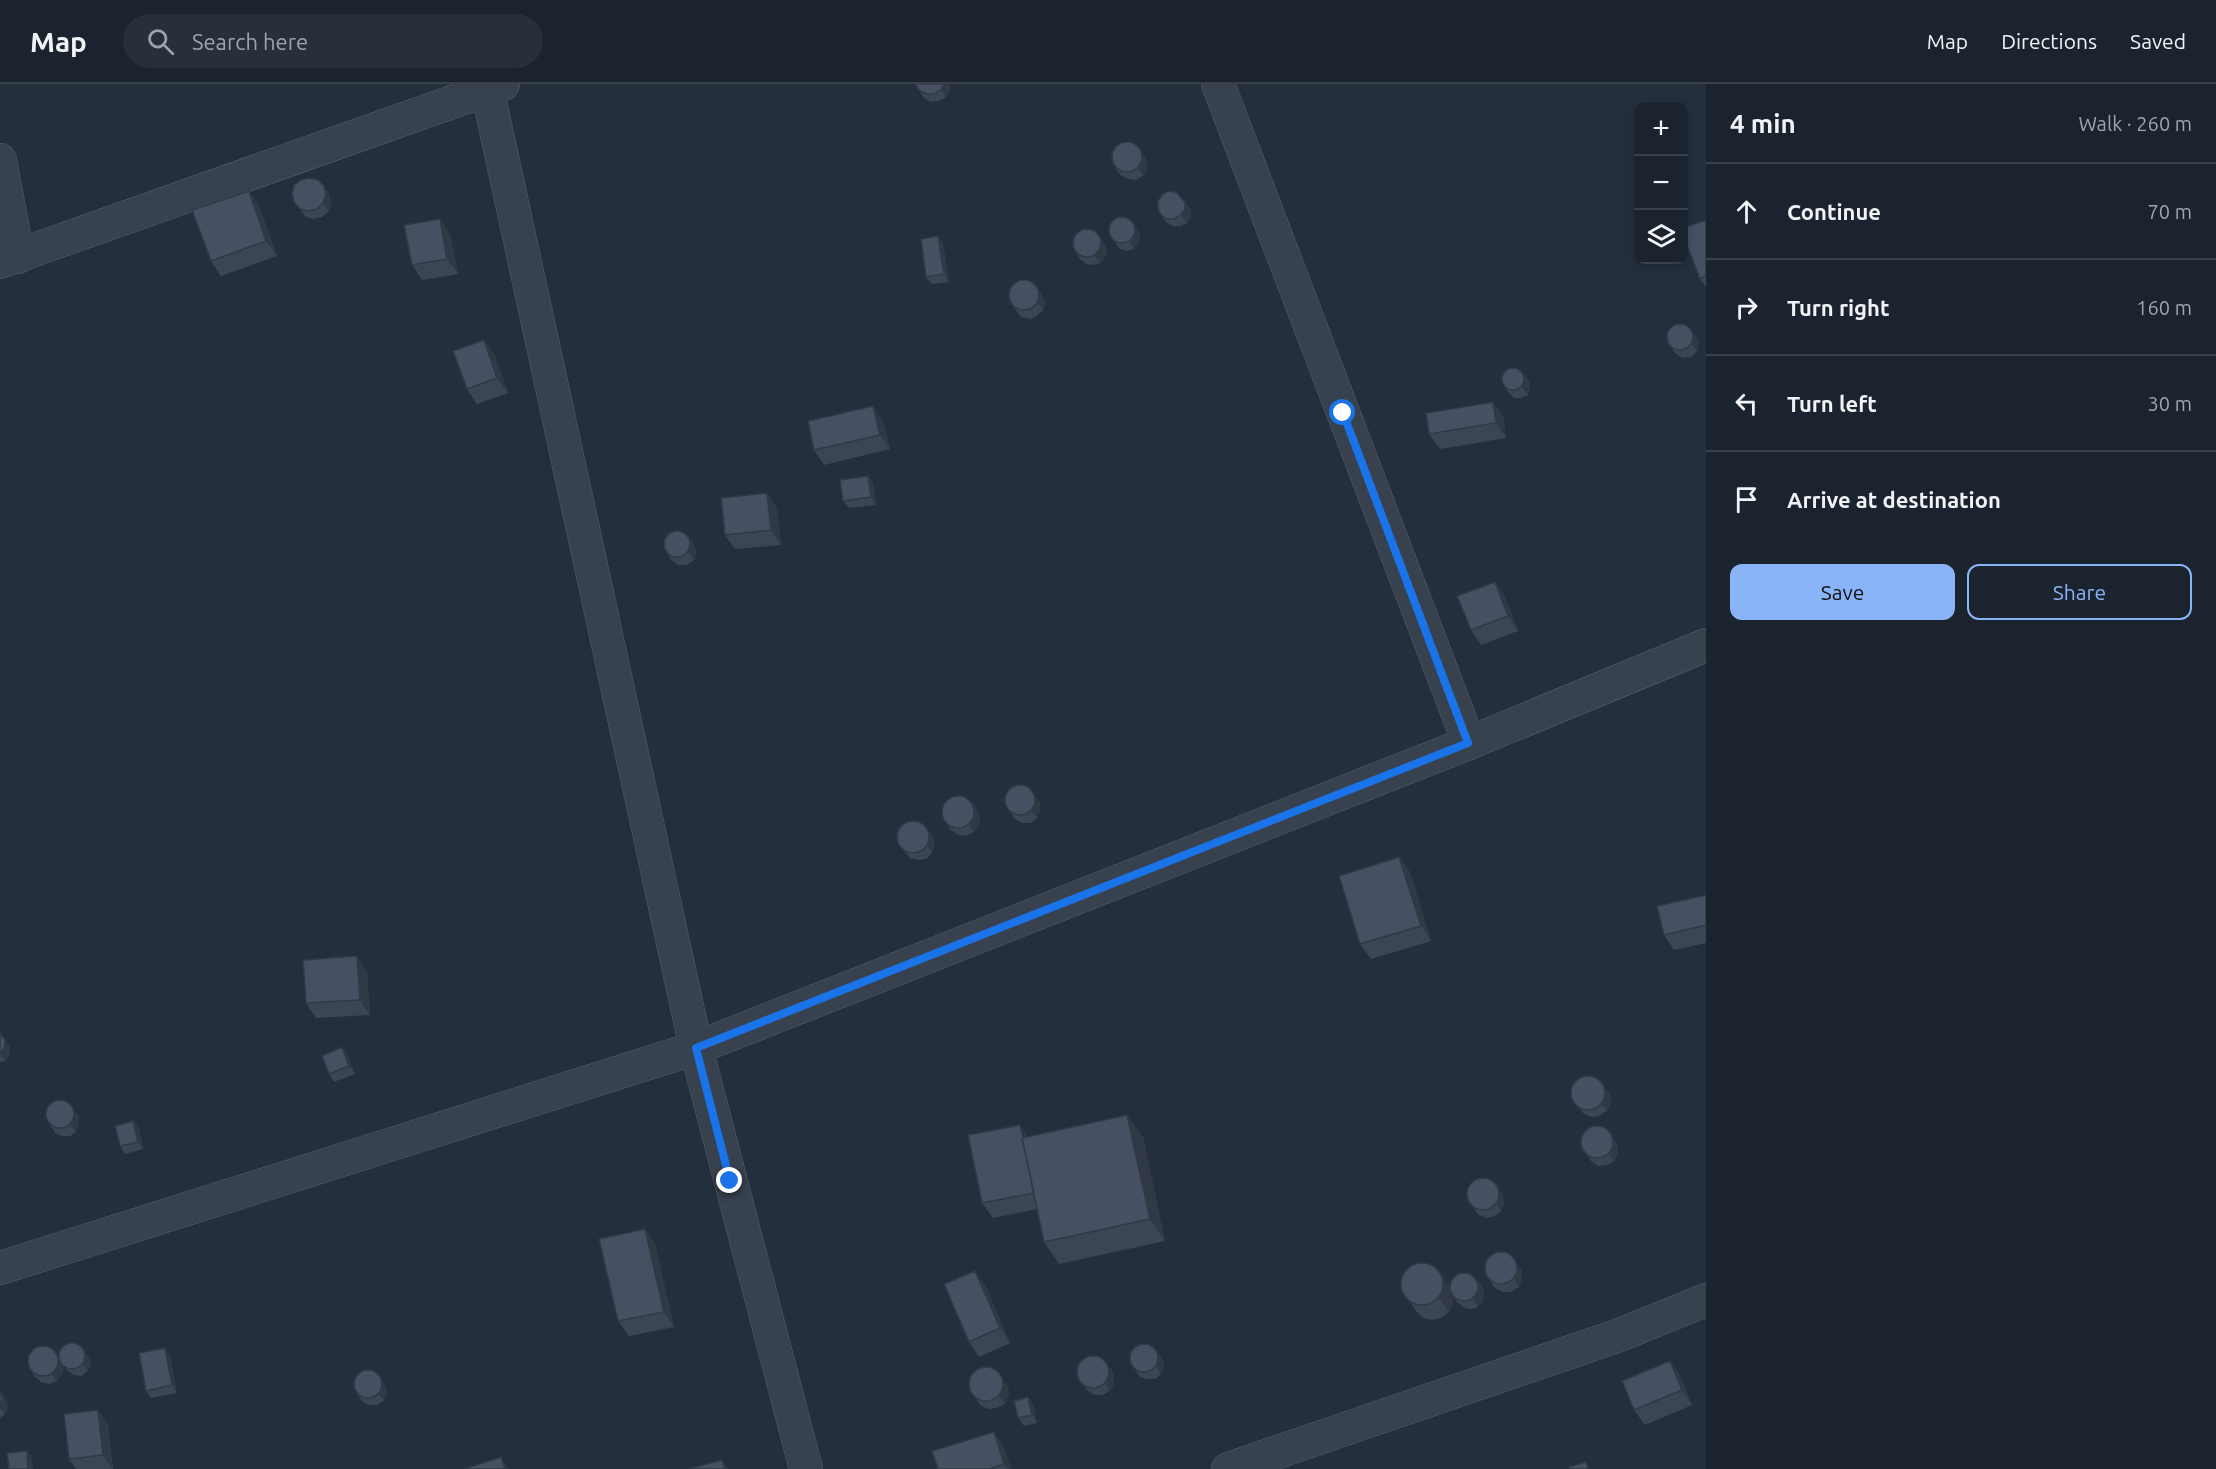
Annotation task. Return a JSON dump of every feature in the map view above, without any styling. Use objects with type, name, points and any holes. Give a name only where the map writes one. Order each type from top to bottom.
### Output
[{"type":"street","points":[[1218,84],[1468,743]]},
{"type":"street","points":[[0,160],[9,260],[492,86],[696,1048],[806,1469]]},
{"type":"street","points":[[0,1268],[696,1048],[1468,743],[1706,645]]},
{"type":"street","points":[[1228,1469],[1617,1336],[1706,1300]]},
{"type":"building","points":[[915,84],[944,84],[941,90],[934,94],[926,94]]},
{"type":"building","points":[[1127,142],[1138,146],[1142,157],[1138,168],[1127,172],[1116,168],[1112,157],[1116,146]]},
{"type":"building","points":[[309,178],[318,180],[324,186],[326,195],[323,203],[317,209],[308,211],[300,209],[294,202],[292,194],[294,185]]},
{"type":"building","points":[[249,191],[266,241],[211,261],[192,210]]},
{"type":"building","points":[[1168,191],[1176,192],[1185,202],[1185,209],[1174,219],[1167,219],[1161,215],[1158,208],[1158,201]]},
{"type":"building","points":[[1122,217],[1131,221],[1135,230],[1131,239],[1122,243],[1113,239],[1109,230],[1113,221]]},
{"type":"building","points":[[440,219],[447,259],[412,265],[404,225]]},
{"type":"building","points":[[1706,220],[1706,276],[1700,279],[1688,248],[1688,226]]},
{"type":"building","points":[[1087,229],[1097,233],[1101,243],[1097,253],[1087,257],[1077,253],[1073,243],[1077,233]]},
{"type":"building","points":[[938,236],[944,274],[926,277],[921,239]]},
{"type":"building","points":[[1024,280],[1035,284],[1039,295],[1035,306],[1024,310],[1013,306],[1009,295],[1013,284]]},
{"type":"building","points":[[1680,324],[1689,328],[1693,337],[1689,346],[1680,350],[1671,346],[1667,337],[1671,328]]},
{"type":"building","points":[[484,340],[497,378],[467,389],[453,351]]},
{"type":"building","points":[[1509,368],[1517,368],[1524,375],[1524,383],[1517,390],[1509,390],[1502,383],[1502,375]]},
{"type":"building","points":[[1493,402],[1496,423],[1429,434],[1426,413]]},
{"type":"building","points":[[873,406],[880,435],[814,450],[808,421]]},
{"type":"building","points":[[868,476],[871,497],[843,501],[840,480]]},
{"type":"building","points":[[767,493],[771,530],[725,535],[721,498]]},
{"type":"building","points":[[677,531],[686,535],[690,544],[686,553],[677,557],[668,553],[664,544],[668,535]]},
{"type":"building","points":[[1495,582],[1508,616],[1471,630],[1457,596]]},
{"type":"building","points":[[1020,785],[1031,789],[1035,800],[1031,811],[1020,815],[1009,811],[1005,800],[1009,789]]},
{"type":"building","points":[[958,796],[969,801],[974,812],[969,823],[958,828],[947,823],[942,812],[947,801]]},
{"type":"building","points":[[913,821],[924,826],[929,837],[924,848],[913,853],[902,848],[897,837],[902,826]]},
{"type":"building","points":[[1399,857],[1421,926],[1360,944],[1339,876]]},
{"type":"building","points":[[1706,895],[1706,925],[1664,935],[1657,906]]},
{"type":"building","points":[[357,956],[360,1000],[306,1003],[303,960]]},
{"type":"building","points":[[0,1033],[5,1040],[5,1047],[0,1053]]},
{"type":"building","points":[[342,1047],[349,1066],[329,1074],[322,1056]]},
{"type":"building","points":[[1588,1076],[1600,1081],[1605,1093],[1600,1105],[1588,1110],[1576,1105],[1571,1093],[1576,1081]]},
{"type":"building","points":[[60,1100],[70,1104],[74,1114],[70,1124],[60,1128],[50,1124],[46,1114],[50,1104]]},
{"type":"building","points":[[1127,1115],[1150,1219],[1044,1242],[1022,1138]]},
{"type":"building","points":[[133,1121],[138,1142],[120,1146],[115,1126]]},
{"type":"building","points":[[1020,1125],[1034,1193],[982,1203],[968,1135]]},
{"type":"building","points":[[1597,1126],[1608,1131],[1613,1142],[1608,1153],[1597,1158],[1586,1153],[1581,1142],[1586,1131]]},
{"type":"building","points":[[1483,1178],[1494,1183],[1499,1194],[1494,1205],[1483,1210],[1472,1205],[1467,1194],[1472,1183]]},
{"type":"building","points":[[645,1229],[664,1312],[618,1321],[599,1239]]},
{"type":"building","points":[[1501,1252],[1512,1257],[1517,1268],[1512,1279],[1501,1284],[1490,1279],[1485,1268],[1490,1257]]},
{"type":"building","points":[[1422,1263],[1437,1269],[1443,1284],[1437,1299],[1422,1305],[1407,1299],[1401,1284],[1407,1269]]},
{"type":"building","points":[[975,1271],[1000,1328],[969,1342],[944,1284]]},
{"type":"building","points":[[1464,1273],[1474,1277],[1478,1287],[1474,1297],[1464,1301],[1454,1297],[1450,1287],[1454,1277]]},
{"type":"building","points":[[72,1343],[81,1347],[85,1356],[81,1365],[72,1369],[63,1365],[59,1356],[63,1347]]},
{"type":"building","points":[[1144,1344],[1154,1348],[1158,1358],[1154,1368],[1144,1372],[1134,1368],[1130,1358],[1134,1348]]},
{"type":"building","points":[[43,1346],[54,1350],[58,1361],[54,1372],[43,1376],[32,1372],[28,1361],[32,1350]]},
{"type":"building","points":[[165,1348],[172,1385],[146,1391],[139,1353]]},
{"type":"building","points":[[1093,1356],[1104,1361],[1109,1372],[1104,1383],[1093,1388],[1082,1383],[1077,1372],[1082,1361]]},
{"type":"building","points":[[1670,1361],[1682,1390],[1634,1410],[1622,1381]]},
{"type":"building","points":[[986,1367],[998,1372],[1003,1384],[998,1396],[986,1401],[974,1396],[969,1384],[974,1372]]},
{"type":"building","points":[[368,1370],[378,1374],[382,1384],[378,1394],[368,1398],[358,1394],[354,1384],[358,1374]]},
{"type":"building","points":[[1028,1397],[1032,1415],[1018,1418],[1014,1401]]},
{"type":"building","points":[[98,1410],[103,1455],[69,1459],[64,1414]]},
{"type":"building","points":[[994,1432],[1004,1464],[989,1469],[938,1469],[932,1451]]},
{"type":"building","points":[[27,1451],[28,1469],[9,1469],[7,1453]]},
{"type":"building","points":[[501,1457],[505,1469],[464,1469]]},
{"type":"building","points":[[722,1460],[725,1469],[688,1469]]},
{"type":"building","points":[[1586,1462],[1588,1469],[1570,1469],[1569,1467]]},
{"type":"route","points":[[730,1181],[696,1048],[1468,743],[1343,413]]}]
